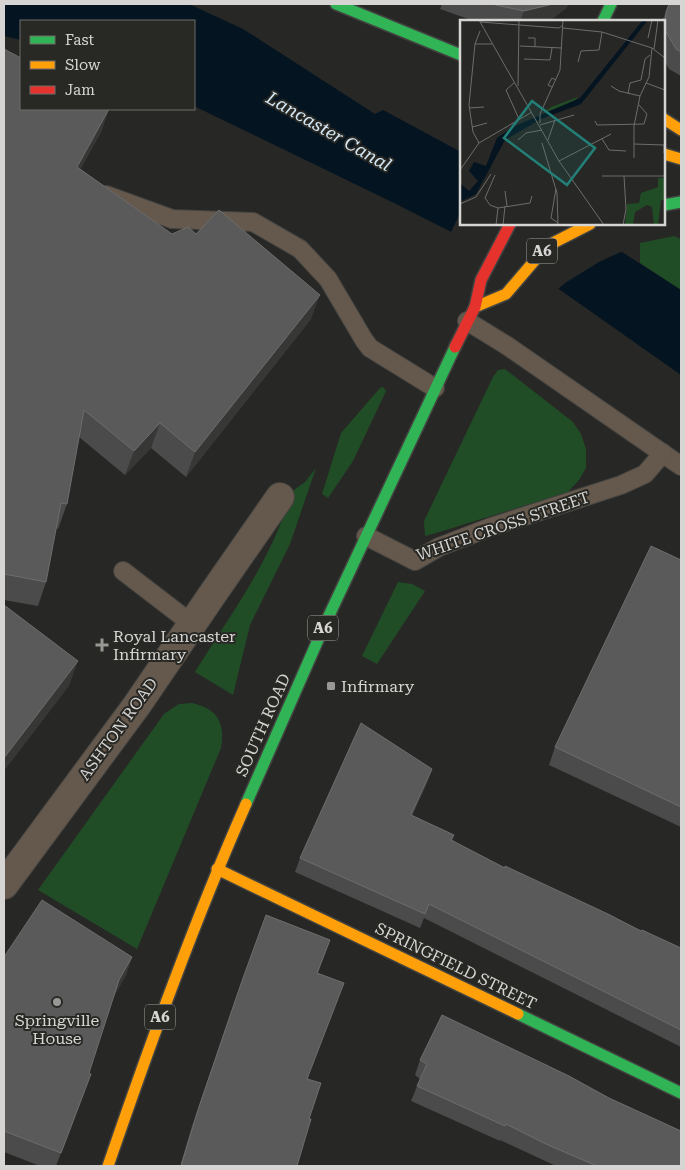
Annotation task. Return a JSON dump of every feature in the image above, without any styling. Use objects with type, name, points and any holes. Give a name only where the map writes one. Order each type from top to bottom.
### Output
[{"type":"main road","points":[[351,7],[460,55]]},
{"type":"main road","points":[[665,120],[681,130]]},
{"type":"main road","points":[[665,154],[681,159]]},
{"type":"main road","points":[[665,205],[681,202]]},
{"type":"main road","name":"SOUTH ROAD","points":[[108,1166],[144,1060],[217,869],[325,624],[471,314],[481,280],[509,225]]},
{"type":"main road","name":"A6","points":[[471,314],[506,294],[547,246],[588,225]]},
{"type":"main road","name":"SPRINGFIELD STREET","points":[[217,869],[681,1093]]},
{"type":"street","name":"ASHTON ROAD","points":[[4,885],[137,705],[280,497]]},
{"type":"lane","points":[[98,192],[172,219],[253,222],[300,249],[328,279],[370,348],[435,388]]},
{"type":"lane","points":[[471,314],[506,345],[681,466]]},
{"type":"lane","name":"WHITE CROSS STREET","points":[[366,536],[415,561],[439,548],[491,527],[620,485],[645,474],[663,453]]},
{"type":"lane","points":[[123,571],[192,624]]},
{"type":"green space","points":[[674,236],[681,239],[681,290],[640,263],[640,243]]},
{"type":"green space","points":[[505,369],[573,422],[581,434],[586,449],[586,468],[579,480],[568,492],[425,536],[424,521],[493,377],[498,370]]},
{"type":"green space","points":[[383,387],[386,391],[353,461],[328,498],[322,494],[341,433],[380,388]]},
{"type":"green space","points":[[316,468],[290,544],[250,625],[233,695],[195,672],[250,585],[274,540],[291,492],[305,482]]},
{"type":"green space","points":[[398,582],[412,584],[425,591],[377,664],[362,656]]},
{"type":"green space","points":[[192,703],[208,709],[218,718],[222,731],[221,748],[137,949],[38,890],[164,714],[179,704]]},
{"type":"water","name":"Lancaster Canal","points":[[4,4],[189,4],[243,29],[375,114],[383,110],[460,151],[460,225],[569,225],[622,252],[681,290],[681,375],[546,280],[396,204],[195,106],[195,20],[20,20],[20,40],[4,36]]},
{"type":"pier","points":[[460,213],[460,225],[575,225],[625,250],[599,262],[557,290],[545,282],[450,234]]},
{"type":"building","points":[[492,4],[551,4],[524,11]]},
{"type":"building","points":[[669,4],[681,4],[681,52],[676,49],[665,30],[666,12]]},
{"type":"building","points":[[4,49],[20,57],[20,110],[108,110],[77,167],[172,234],[188,227],[196,234],[219,210],[320,295],[195,452],[160,423],[134,451],[84,410],[67,504],[61,503],[46,582],[4,574]]},
{"type":"building","points":[[651,546],[681,560],[681,807],[555,747]]},
{"type":"building","points":[[4,605],[78,661],[4,758]]},
{"type":"building","points":[[361,723],[432,769],[411,815],[454,835],[451,840],[505,868],[505,866],[681,948],[681,1030],[429,904],[425,914],[300,858]]},
{"type":"building","points":[[42,900],[132,957],[119,980],[89,1073],[91,1074],[61,1153],[4,1131],[4,957]]},
{"type":"building","points":[[266,915],[330,940],[317,973],[344,983],[307,1079],[321,1083],[309,1119],[311,1119],[297,1166],[181,1166],[199,1107]]},
{"type":"building","points":[[442,1015],[569,1076],[609,1098],[681,1131],[681,1166],[597,1166],[417,1086],[427,1064],[420,1060]]},
{"type":"traffic: fast","points":[[336,4],[460,55]]},
{"type":"traffic: fast","points":[[603,20],[611,4]]},
{"type":"traffic: fast","points":[[665,205],[681,202]]},
{"type":"traffic: fast","points":[[246,804],[325,624],[455,347]]},
{"type":"traffic: fast","points":[[518,1014],[681,1093]]},
{"type":"traffic: slow","points":[[665,120],[681,130]]},
{"type":"traffic: slow","points":[[665,154],[681,159]]},
{"type":"traffic: slow","points":[[475,307],[506,294],[547,246],[588,225]]},
{"type":"traffic: slow","points":[[108,1166],[173,984],[208,893],[246,804]]},
{"type":"traffic: slow","points":[[217,869],[518,1014]]},
{"type":"traffic: jam","points":[[455,347],[475,307],[481,280],[509,225]]},
{"type":"place","name":"Royal Lancaster Infirmary","points":[[102,645]]},
{"type":"place","name":"Infirmary","points":[[331,686]]},
{"type":"place","name":"Springville House","points":[[57,1002]]}]
